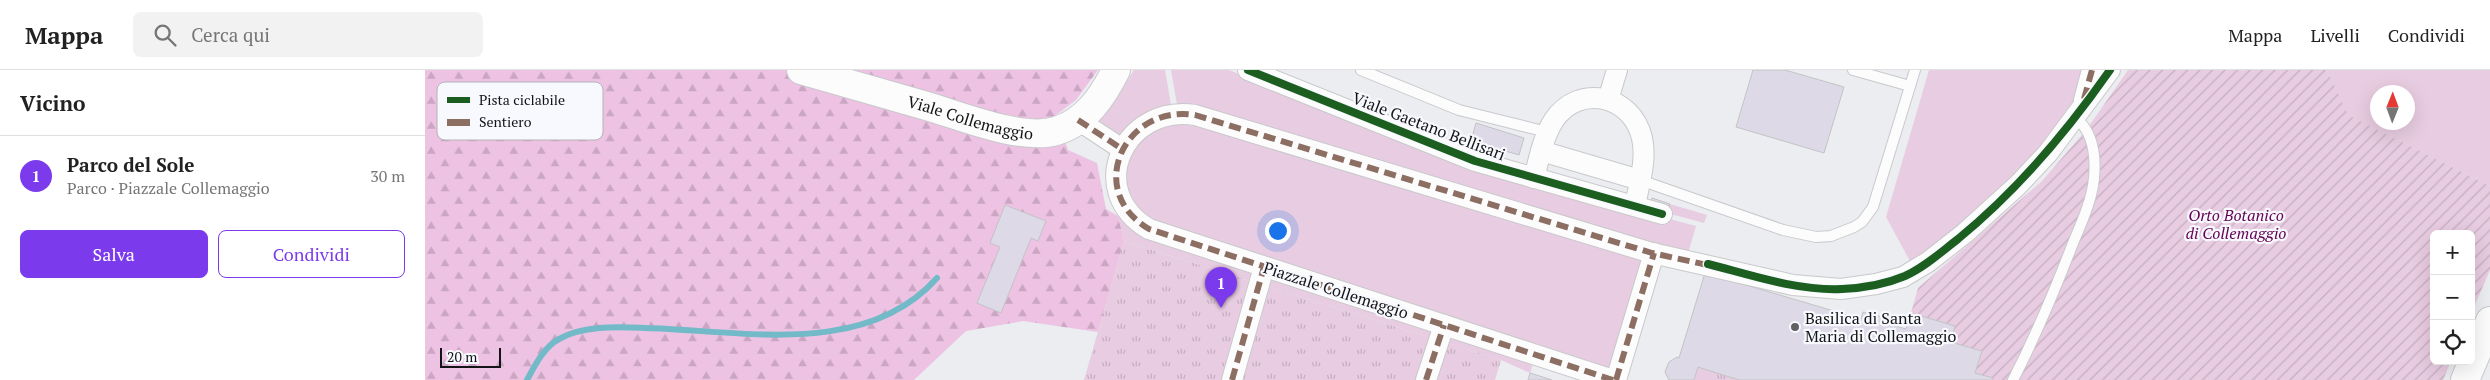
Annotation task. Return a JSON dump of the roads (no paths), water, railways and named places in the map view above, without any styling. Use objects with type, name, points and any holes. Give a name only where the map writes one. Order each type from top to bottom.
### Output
[{"type":"main road","name":"Viale Collemaggio","points":[[801,70],[1019,132],[1051,132],[1078,120],[1100,99],[1115,70]]},
{"type":"main road","points":[[2465,380],[2490,321]]},
{"type":"street","name":"Viale Gaetano Bellisari","points":[[1248,70],[1460,156],[1662,214]]},
{"type":"street","points":[[1608,100],[1617,70]]},
{"type":"street","points":[[2078,116],[2092,70]]},
{"type":"street","name":"Piazzale Collemaggio","points":[[1654,253],[1614,380],[1149,229],[1141,224],[1124,205],[1118,186],[1117,166],[1122,149],[1140,127],[1159,117],[1176,114],[1195,115],[1654,253],[1775,281],[1819,288],[1862,286],[1903,277],[1937,256],[1982,219],[2034,168],[2078,116],[2111,70]]},
{"type":"street","points":[[1534,178],[1544,141],[1560,112],[1573,103],[1585,99],[1608,100],[1627,109],[1640,131],[1644,151],[1635,206]]},
{"type":"street","points":[[1078,120],[1122,149]]},
{"type":"street","points":[[1544,141],[1640,180]]},
{"type":"street","points":[[1232,380],[1264,267]]},
{"type":"street","points":[[1426,380],[1444,326]]},
{"type":"lane","points":[[1361,70],[1459,110],[1544,141]]},
{"type":"lane","points":[[1853,70],[1910,86]]},
{"type":"lane","points":[[1640,180],[1783,230],[1816,237],[1839,234],[1862,222],[1873,207],[1915,70]]},
{"type":"lane","points":[[2013,380],[2045,316],[2091,198],[2095,176],[2093,146],[2087,129],[2078,116]]},
{"type":"waterway","points":[[527,380],[540,357],[554,342],[579,331],[624,327],[760,334],[800,334],[838,330],[874,320],[908,303],[937,278]]},
{"type":"place","name":"Parco del Sole","points":[[1221,308]]},
{"type":"place","name":"Basilica di Santa Maria di Collemaggio","points":[[1795,327]]},
{"type":"park label","name":"Orto Botanico di Collemaggio","points":[[2236,224]]}]
